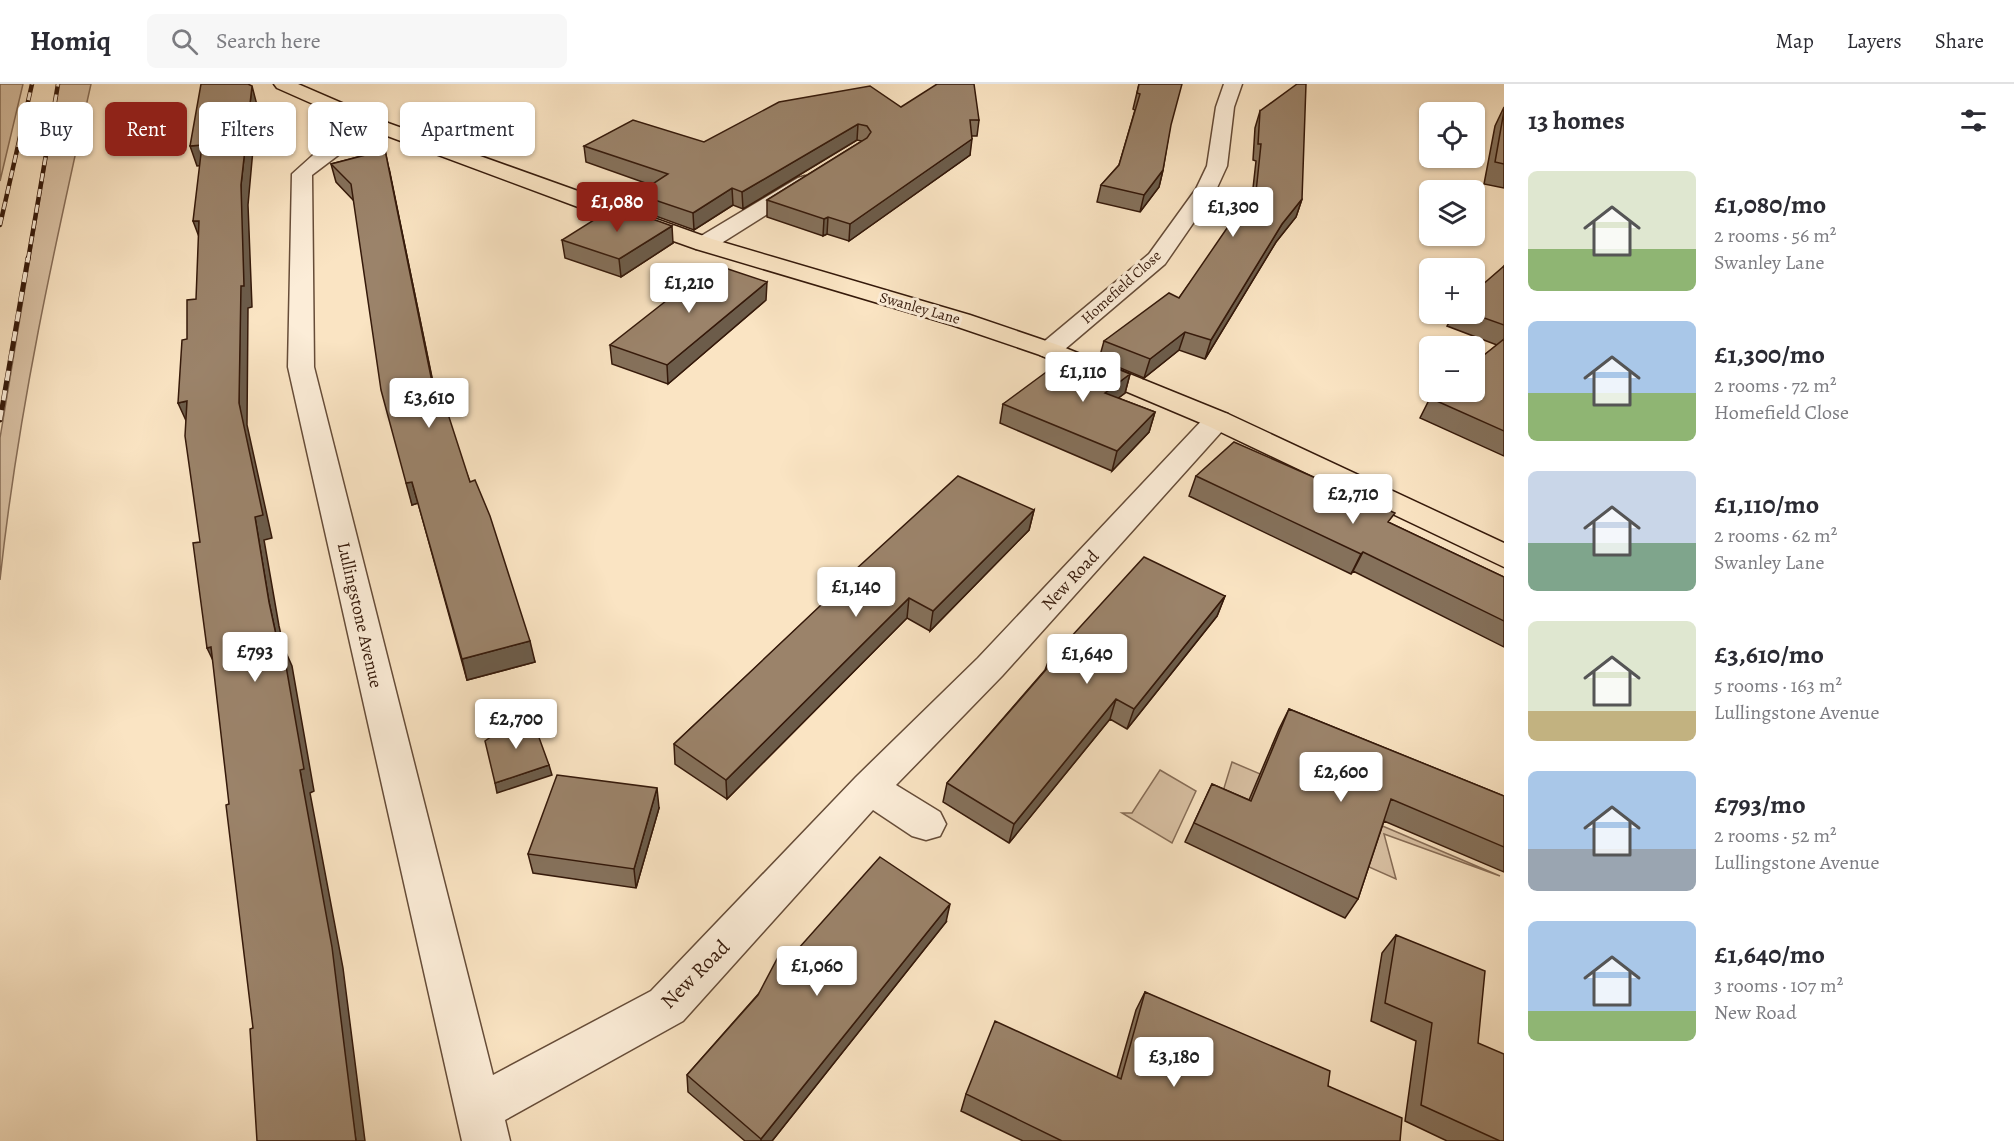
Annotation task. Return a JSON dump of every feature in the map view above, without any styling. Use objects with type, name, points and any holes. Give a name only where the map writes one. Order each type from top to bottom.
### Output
[{"type":"main road","name":"Swanley Lane","points":[[283,84],[320,101]]},
{"type":"main road","name":"Swanley Lane","points":[[300,84],[320,101]]},
{"type":"main road","name":"Swanley Lane","points":[[388,131],[464,160],[704,244],[961,320],[1049,350],[1218,420],[1504,556]]},
{"type":"street","name":"Homefield Close","points":[[1049,350],[1157,259],[1206,190],[1217,166],[1224,107],[1233,84]]},
{"type":"street","name":"Lullingstone Avenue","points":[[322,156],[302,174],[301,367],[483,1124]]},
{"type":"street","points":[[704,244],[819,172]]},
{"type":"street","name":"New Road","points":[[483,1124],[667,1006],[869,788],[990,667],[1218,420]]},
{"type":"street","points":[[869,788],[926,824]]},
{"type":"shaded area","points":[[0,84],[23,84],[18,102],[0,181]]},
{"type":"shaded area","points":[[59,84],[91,84],[87,102],[56,102]]},
{"type":"shaded area","points":[[47,156],[75,156],[38,330],[17,454],[0,580],[0,438]]},
{"type":"shaded area","points":[[1232,762],[1500,876],[1384,834],[1396,879],[1220,801]]},
{"type":"shaded area","points":[[1160,770],[1196,791],[1172,843],[1122,813],[1132,813]]},
{"type":"building","points":[[201,84],[248,84],[252,86],[250,102],[199,102],[199,145],[190,146]]},
{"type":"building","points":[[937,84],[974,84],[979,120],[970,120],[972,139],[850,224],[828,217],[824,219],[767,200],[867,138],[871,132],[867,126],[858,124],[742,192],[732,188],[693,213],[637,194],[668,174],[584,146],[633,120],[704,142],[779,102],[870,86],[901,107]]},
{"type":"building","points":[[1139,84],[1182,84],[1171,125],[1163,170],[1144,195],[1101,185],[1119,165],[1140,94],[1137,93]]},
{"type":"building","points":[[1297,84],[1306,84],[1302,199],[1282,224],[1211,340],[1185,332],[1150,359],[1104,341],[1169,293],[1179,298],[1236,215],[1256,192],[1261,144],[1258,144],[1260,111]]},
{"type":"building","points":[[1504,111],[1504,164],[1495,162]]},
{"type":"building","points":[[201,156],[244,156],[241,185],[244,286],[241,286],[239,403],[263,515],[255,517],[269,602],[278,644],[282,643],[304,769],[300,770],[332,947],[356,1141],[257,1141],[250,1029],[253,1028],[226,805],[229,804],[211,647],[207,648],[193,543],[200,542],[185,436],[187,401],[178,403],[182,340],[187,339],[187,300],[196,299],[199,221],[193,221]]},
{"type":"building","points":[[362,156],[386,156],[433,387],[439,386],[470,482],[475,480],[490,516],[530,641],[462,659],[412,482],[406,483],[381,390],[351,184],[331,164]]},
{"type":"building","points":[[616,206],[672,226],[619,259],[562,240]]},
{"type":"building","points":[[713,264],[767,282],[667,365],[610,345]]},
{"type":"building","points":[[1504,266],[1504,325],[1485,318],[1485,282]]},
{"type":"building","points":[[1504,339],[1504,431],[1439,402],[1485,402],[1485,354]]},
{"type":"building","points":[[1084,355],[1130,374],[1105,393],[1155,412],[1117,451],[1003,404],[1049,370],[1058,374]]},
{"type":"building","points":[[1234,442],[1395,513],[1388,522],[1504,577],[1504,621],[1363,552],[1361,554],[1196,476]]},
{"type":"building","points":[[958,476],[1034,510],[933,611],[909,598],[726,780],[674,744],[857,571],[855,570]]},
{"type":"building","points":[[1144,557],[1225,596],[1134,709],[1116,699],[1014,824],[947,783],[1051,664],[1048,662]]},
{"type":"building","points":[[1289,709],[1504,796],[1504,847],[1391,799],[1358,899],[1194,823],[1212,784],[1251,801]]},
{"type":"building","points":[[529,710],[549,765],[495,783],[485,741]]},
{"type":"building","points":[[557,775],[657,788],[634,869],[528,854]]},
{"type":"building","points":[[880,857],[950,904],[761,1139],[687,1075],[758,995],[778,957],[790,958]]},
{"type":"building","points":[[1396,935],[1485,971],[1478,1043],[1504,1054],[1504,1141],[1421,1105],[1432,1023],[1385,1003]]},
{"type":"building","points":[[1145,992],[1330,1071],[1328,1086],[1402,1118],[1400,1141],[1062,1141],[966,1094],[995,1021],[1121,1079]]},
{"type":"railway","points":[[0,225],[32,84]]},
{"type":"railway","points":[[28,260],[58,84]]},
{"type":"railway","points":[[0,420],[28,258]]}]
